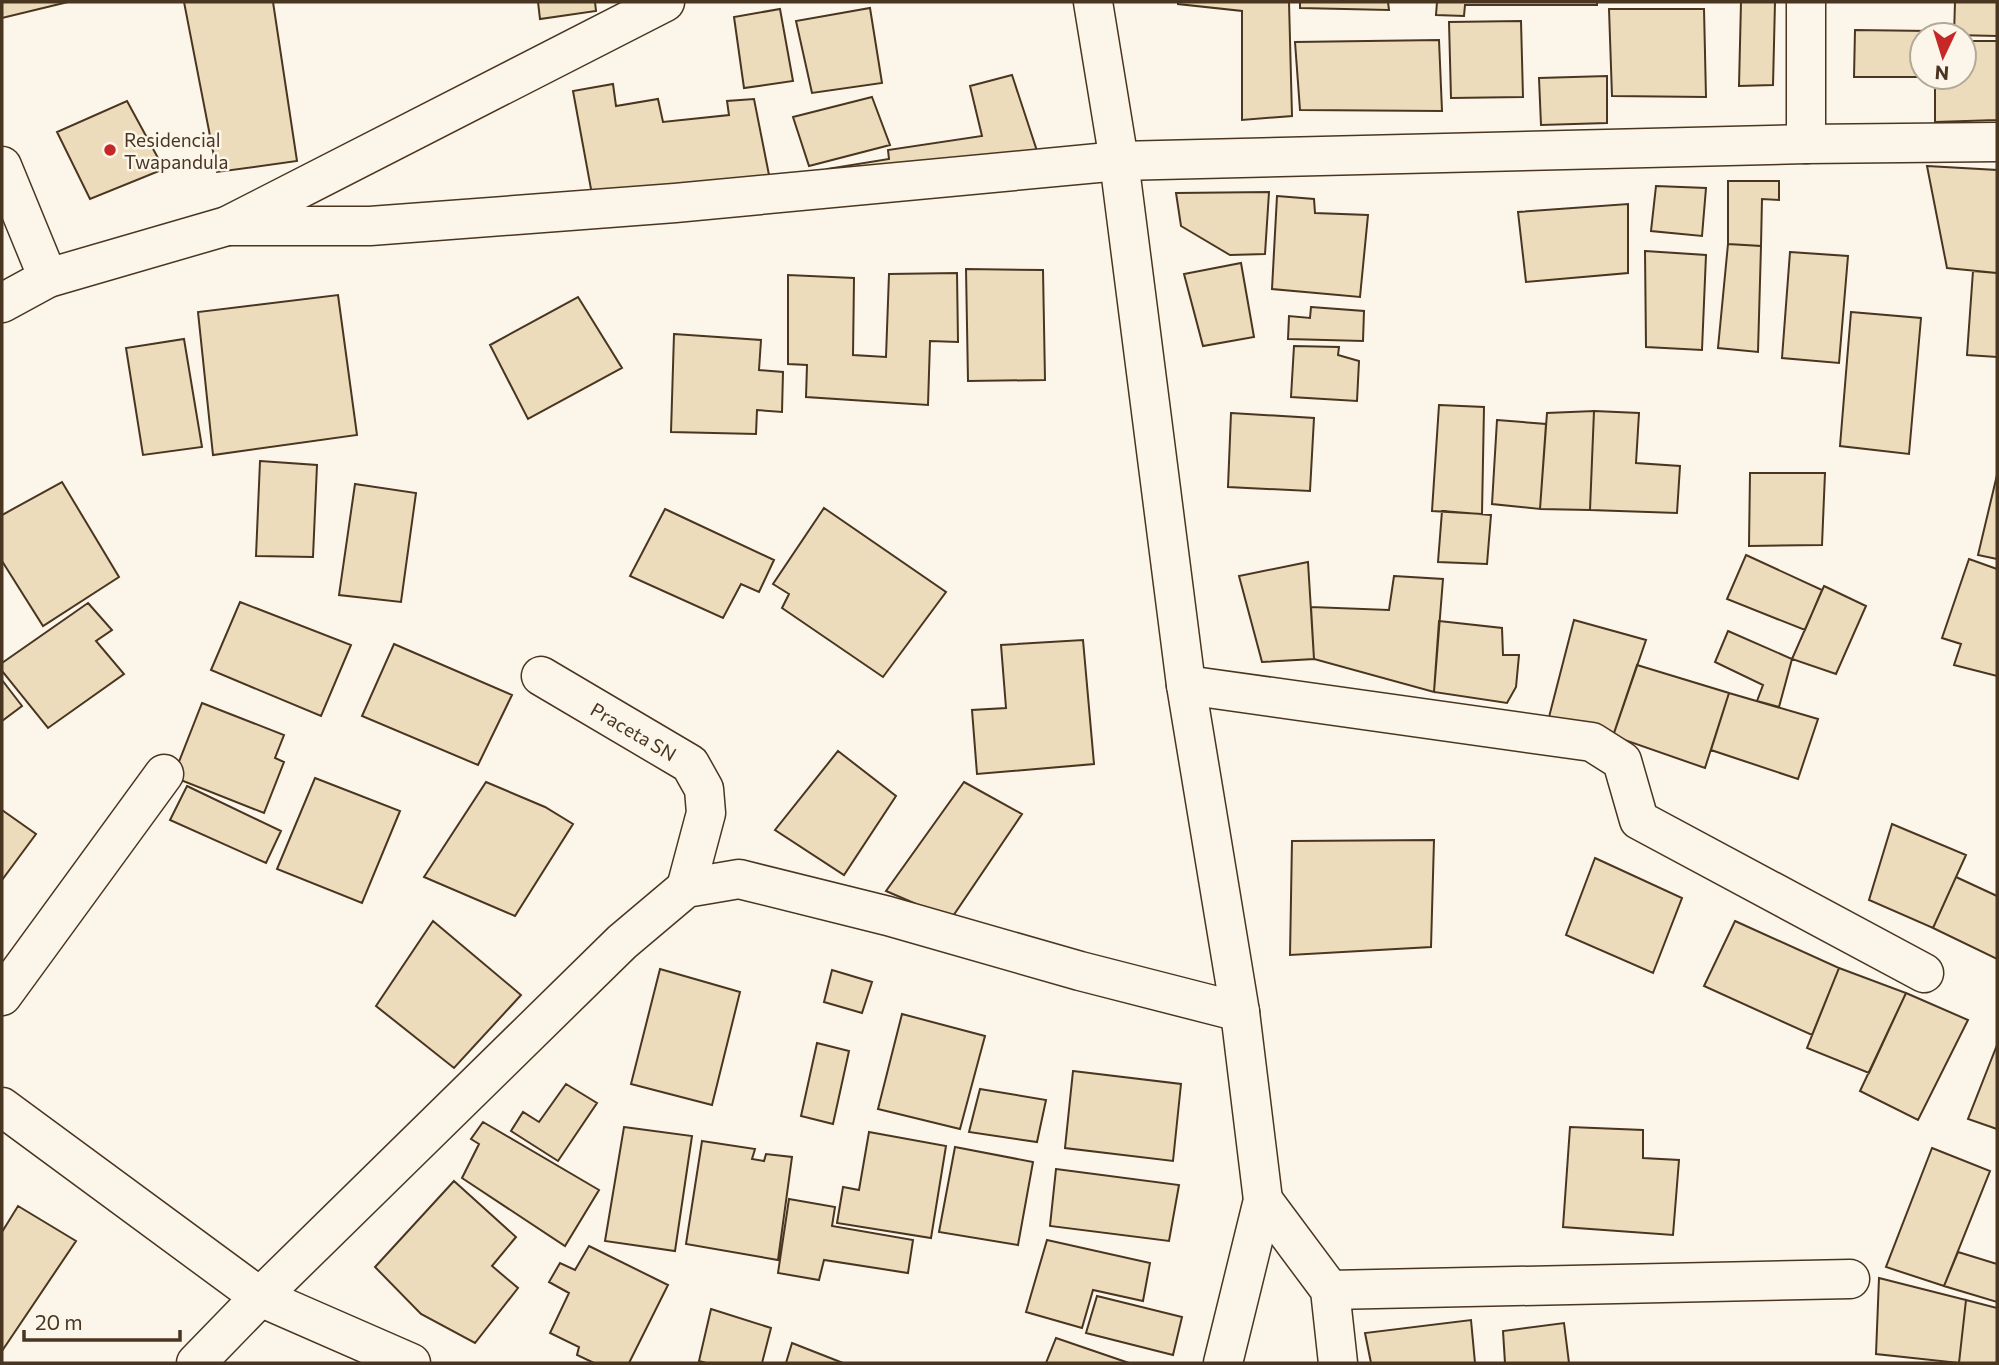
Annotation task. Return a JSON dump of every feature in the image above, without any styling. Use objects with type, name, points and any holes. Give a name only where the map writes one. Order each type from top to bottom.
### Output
[{"type":"street","points":[[2,303],[48,278],[227,226],[665,2]]},
{"type":"street","points":[[1093,2],[1119,161],[1186,685],[1240,1012],[1263,1200],[1223,1363]]},
{"type":"street","points":[[1806,2],[1807,144]]},
{"type":"street","points":[[227,226],[370,226],[675,203],[1119,161],[1807,144],[1997,142]]},
{"type":"street","points":[[2,166],[48,278]]},
{"type":"street","name":"Praceta SN","points":[[541,676],[690,764],[704,789],[706,813],[686,888]]},
{"type":"street","points":[[1186,685],[1592,742],[1622,761],[1639,820],[1924,972]]},
{"type":"street","points":[[2,996],[164,774]]},
{"type":"street","points":[[197,1363],[260,1297],[622,942],[686,888],[739,878],[1240,1012]]},
{"type":"street","points":[[2,1107],[260,1297],[411,1363]]},
{"type":"street","points":[[1263,1200],[1330,1290],[1338,1363]]},
{"type":"street","points":[[1330,1290],[1850,1279]]},
{"type":"building","points":[[2,2],[68,2],[2,18]]},
{"type":"building","points":[[184,2],[273,2],[297,161],[217,172]]},
{"type":"building","points":[[538,2],[595,2],[596,11],[540,19]]},
{"type":"building","points":[[1178,2],[1289,2],[1292,116],[1242,120],[1242,11]]},
{"type":"building","points":[[1300,2],[1388,2],[1389,10],[1300,8]]},
{"type":"building","points":[[1437,2],[1597,2],[1597,5],[1465,5],[1464,16],[1436,15]]},
{"type":"building","points":[[1741,2],[1775,2],[1773,85],[1739,86]]},
{"type":"building","points":[[1955,2],[1997,2],[1997,36],[1978,36],[1978,21],[1954,21]]},
{"type":"building","points":[[870,8],[882,83],[812,93],[796,21]]},
{"type":"building","points":[[780,9],[793,81],[744,88],[734,17]]},
{"type":"building","points":[[1609,9],[1704,9],[1706,97],[1612,96]]},
{"type":"building","points":[[1521,21],[1523,97],[1451,98],[1449,22]]},
{"type":"building","points":[[1855,30],[1908,31],[1908,77],[1854,77]]},
{"type":"building","points":[[1439,40],[1442,111],[1300,110],[1295,42]]},
{"type":"building","points":[[1978,41],[1997,41],[1997,120],[1935,122],[1935,91],[1978,91]]},
{"type":"building","points":[[1012,75],[1038,154],[832,183],[827,169],[889,159],[888,150],[982,136],[970,86]]},
{"type":"building","points":[[1607,76],[1607,123],[1541,125],[1539,78]]},
{"type":"building","points":[[613,84],[616,106],[658,99],[663,122],[729,115],[727,101],[754,99],[771,185],[593,200],[573,91]]},
{"type":"building","points":[[872,97],[890,145],[809,166],[793,117]]},
{"type":"building","name":"Residencial Twapandula","points":[[127,101],[164,169],[90,199],[57,132]]},
{"type":"building","points":[[1927,166],[1997,170],[1997,273],[1947,268]]},
{"type":"building","points":[[1728,181],[1779,181],[1779,200],[1762,199],[1761,246],[1728,244]]},
{"type":"building","points":[[1656,186],[1706,188],[1702,236],[1651,231]]},
{"type":"building","points":[[1269,192],[1265,254],[1230,255],[1181,226],[1176,193]]},
{"type":"building","points":[[1277,196],[1314,199],[1315,213],[1368,215],[1360,297],[1272,289]]},
{"type":"building","points":[[1628,204],[1628,273],[1526,282],[1518,212]]},
{"type":"building","points":[[1728,244],[1761,246],[1758,352],[1718,348]]},
{"type":"building","points":[[1645,251],[1706,255],[1702,350],[1646,347]]},
{"type":"building","points":[[1790,252],[1848,256],[1839,363],[1782,358]]},
{"type":"building","points":[[1241,263],[1254,337],[1203,346],[1184,274]]},
{"type":"building","points":[[966,269],[1043,270],[1045,380],[968,381]]},
{"type":"building","points":[[1973,271],[1997,273],[1997,357],[1967,355]]},
{"type":"building","points":[[957,273],[958,342],[930,341],[928,405],[806,397],[807,365],[788,364],[788,275],[854,278],[853,355],[886,357],[889,274]]},
{"type":"building","points":[[338,295],[357,435],[213,455],[198,312]]},
{"type":"building","points":[[578,297],[622,368],[528,419],[490,345]]},
{"type":"building","points":[[1311,307],[1364,311],[1363,341],[1288,339],[1289,316],[1310,318]]},
{"type":"building","points":[[1851,312],[1921,318],[1909,454],[1840,446]]},
{"type":"building","points":[[674,334],[761,340],[759,370],[783,372],[782,412],[757,410],[756,434],[671,432]]},
{"type":"building","points":[[184,339],[202,447],[143,455],[126,348]]},
{"type":"building","points":[[1294,346],[1339,347],[1338,355],[1359,361],[1357,401],[1291,397]]},
{"type":"building","points":[[1439,405],[1484,407],[1482,514],[1432,511]]},
{"type":"building","points":[[1594,411],[1590,510],[1540,509],[1547,413]]},
{"type":"building","points":[[1594,411],[1639,413],[1636,463],[1680,466],[1677,513],[1590,510]]},
{"type":"building","points":[[1231,413],[1314,418],[1310,491],[1228,487]]},
{"type":"building","points":[[1497,420],[1546,424],[1540,509],[1492,504]]},
{"type":"building","points":[[260,461],[317,465],[313,557],[256,556]]},
{"type":"building","points":[[1750,473],[1825,473],[1822,545],[1749,546]]},
{"type":"building","points":[[1997,475],[1997,559],[1978,555]]},
{"type":"building","points":[[62,482],[119,577],[43,626],[2,561],[2,515]]},
{"type":"building","points":[[355,484],[416,493],[401,602],[339,595]]},
{"type":"building","points":[[824,508],[946,592],[883,677],[782,608],[789,594],[773,584]]},
{"type":"building","points":[[665,509],[774,560],[759,592],[741,584],[723,618],[630,576]]},
{"type":"building","points":[[1442,511],[1491,515],[1487,564],[1438,562]]},
{"type":"building","points":[[1746,555],[1822,590],[1805,630],[1727,599]]},
{"type":"building","points":[[1969,559],[1997,569],[1997,676],[1954,665],[1961,644],[1942,638]]},
{"type":"building","points":[[1308,562],[1314,659],[1262,662],[1239,576]]},
{"type":"building","points":[[1394,576],[1443,579],[1434,692],[1314,659],[1311,607],[1389,610]]},
{"type":"building","points":[[1824,586],[1866,606],[1836,674],[1792,659]]},
{"type":"building","points":[[240,602],[351,645],[321,716],[211,670]]},
{"type":"building","points":[[88,603],[112,630],[96,641],[124,674],[48,728],[2,671],[2,663]]},
{"type":"building","points":[[1574,620],[1646,640],[1613,736],[1549,717]]},
{"type":"building","points":[[1439,621],[1502,628],[1503,655],[1519,655],[1516,687],[1507,703],[1434,692]]},
{"type":"building","points":[[1728,631],[1792,659],[1779,707],[1757,701],[1763,685],[1715,662]]},
{"type":"building","points":[[1083,640],[1094,764],[977,774],[972,710],[1006,708],[1001,645]]},
{"type":"building","points":[[394,644],[512,695],[478,765],[362,716]]},
{"type":"building","points":[[1637,665],[1729,693],[1705,768],[1613,736]]},
{"type":"building","points":[[2,680],[22,706],[2,721]]},
{"type":"building","points":[[1729,693],[1818,719],[1798,779],[1711,750]]},
{"type":"building","points":[[202,703],[284,735],[275,758],[284,762],[264,813],[173,777]]},
{"type":"building","points":[[838,751],[896,796],[844,875],[775,830]]},
{"type":"building","points":[[315,778],[400,811],[362,903],[277,869]]},
{"type":"building","points":[[486,782],[545,807],[573,824],[515,916],[424,877]]},
{"type":"building","points":[[964,782],[1022,814],[951,919],[886,891]]},
{"type":"building","points":[[187,786],[281,831],[266,863],[170,820]]},
{"type":"building","points":[[2,810],[36,834],[2,880]]},
{"type":"building","points":[[1892,824],[1966,855],[1933,928],[1869,900]]},
{"type":"building","points":[[1434,840],[1431,947],[1290,955],[1292,841]]},
{"type":"building","points":[[1595,858],[1682,898],[1653,973],[1566,935]]},
{"type":"building","points":[[1956,877],[1997,896],[1997,959],[1933,928]]},
{"type":"building","points":[[433,921],[521,995],[454,1068],[376,1006]]},
{"type":"building","points":[[1735,921],[1839,968],[1812,1035],[1704,986]]},
{"type":"building","points":[[1839,968],[1906,993],[1869,1073],[1807,1048]]},
{"type":"building","points":[[660,969],[740,992],[712,1105],[631,1084]]},
{"type":"building","points":[[832,970],[872,982],[862,1013],[824,1002]]},
{"type":"building","points":[[1906,993],[1968,1020],[1918,1120],[1860,1091]]},
{"type":"building","points":[[902,1014],[985,1036],[960,1129],[878,1109]]},
{"type":"building","points":[[817,1043],[849,1051],[833,1124],[801,1116]]},
{"type":"building","points":[[1997,1045],[1997,1129],[1968,1119]]},
{"type":"building","points":[[1073,1071],[1181,1084],[1173,1161],[1065,1148]]},
{"type":"building","points":[[566,1084],[597,1103],[558,1161],[511,1131],[523,1112],[539,1122]]},
{"type":"building","points":[[980,1089],[1046,1100],[1037,1142],[969,1132]]},
{"type":"building","points":[[483,1122],[599,1190],[565,1246],[462,1178],[479,1144],[471,1139]]},
{"type":"building","points":[[624,1127],[692,1136],[675,1251],[605,1241]]},
{"type":"building","points":[[1570,1127],[1643,1130],[1643,1158],[1679,1160],[1673,1235],[1563,1227]]},
{"type":"building","points":[[869,1132],[946,1146],[931,1238],[837,1223],[843,1187],[859,1190]]},
{"type":"building","points":[[702,1141],[755,1149],[752,1159],[764,1161],[766,1154],[792,1157],[778,1260],[686,1244]]},
{"type":"building","points":[[955,1147],[1033,1162],[1018,1245],[939,1232]]},
{"type":"building","points":[[1932,1148],[1990,1171],[1944,1286],[1886,1267]]},
{"type":"building","points":[[1056,1169],[1179,1185],[1169,1241],[1050,1226]]},
{"type":"building","points":[[454,1181],[516,1237],[492,1266],[518,1288],[475,1343],[421,1314],[375,1267]]},
{"type":"building","points":[[789,1199],[835,1207],[832,1226],[913,1240],[908,1273],[824,1260],[819,1280],[778,1273]]},
{"type":"building","points":[[18,1206],[76,1241],[2,1351],[2,1232]]},
{"type":"building","points":[[1047,1240],[1150,1263],[1143,1301],[1093,1290],[1082,1328],[1026,1312]]},
{"type":"building","points":[[589,1246],[668,1285],[629,1363],[594,1363],[577,1355],[579,1347],[550,1333],[569,1293],[549,1282],[560,1263],[575,1270]]},
{"type":"building","points":[[1958,1252],[1997,1264],[1997,1302],[1944,1286]]},
{"type":"building","points":[[1879,1278],[1966,1300],[1959,1363],[1876,1354]]},
{"type":"building","points":[[1097,1296],[1182,1317],[1173,1355],[1086,1333]]},
{"type":"building","points":[[1966,1300],[1997,1308],[1997,1363],[1959,1363]]},
{"type":"building","points":[[711,1309],[771,1328],[762,1363],[699,1361]]},
{"type":"building","points":[[1471,1320],[1475,1363],[1371,1363],[1365,1333]]},
{"type":"building","points":[[1564,1323],[1569,1363],[1505,1363],[1503,1331]]},
{"type":"building","points":[[1056,1338],[1129,1363],[1046,1363]]},
{"type":"building","points":[[792,1343],[843,1363],[786,1363]]},
{"type":"place","name":"Residencial Twapandula","points":[[110,150]]}]
